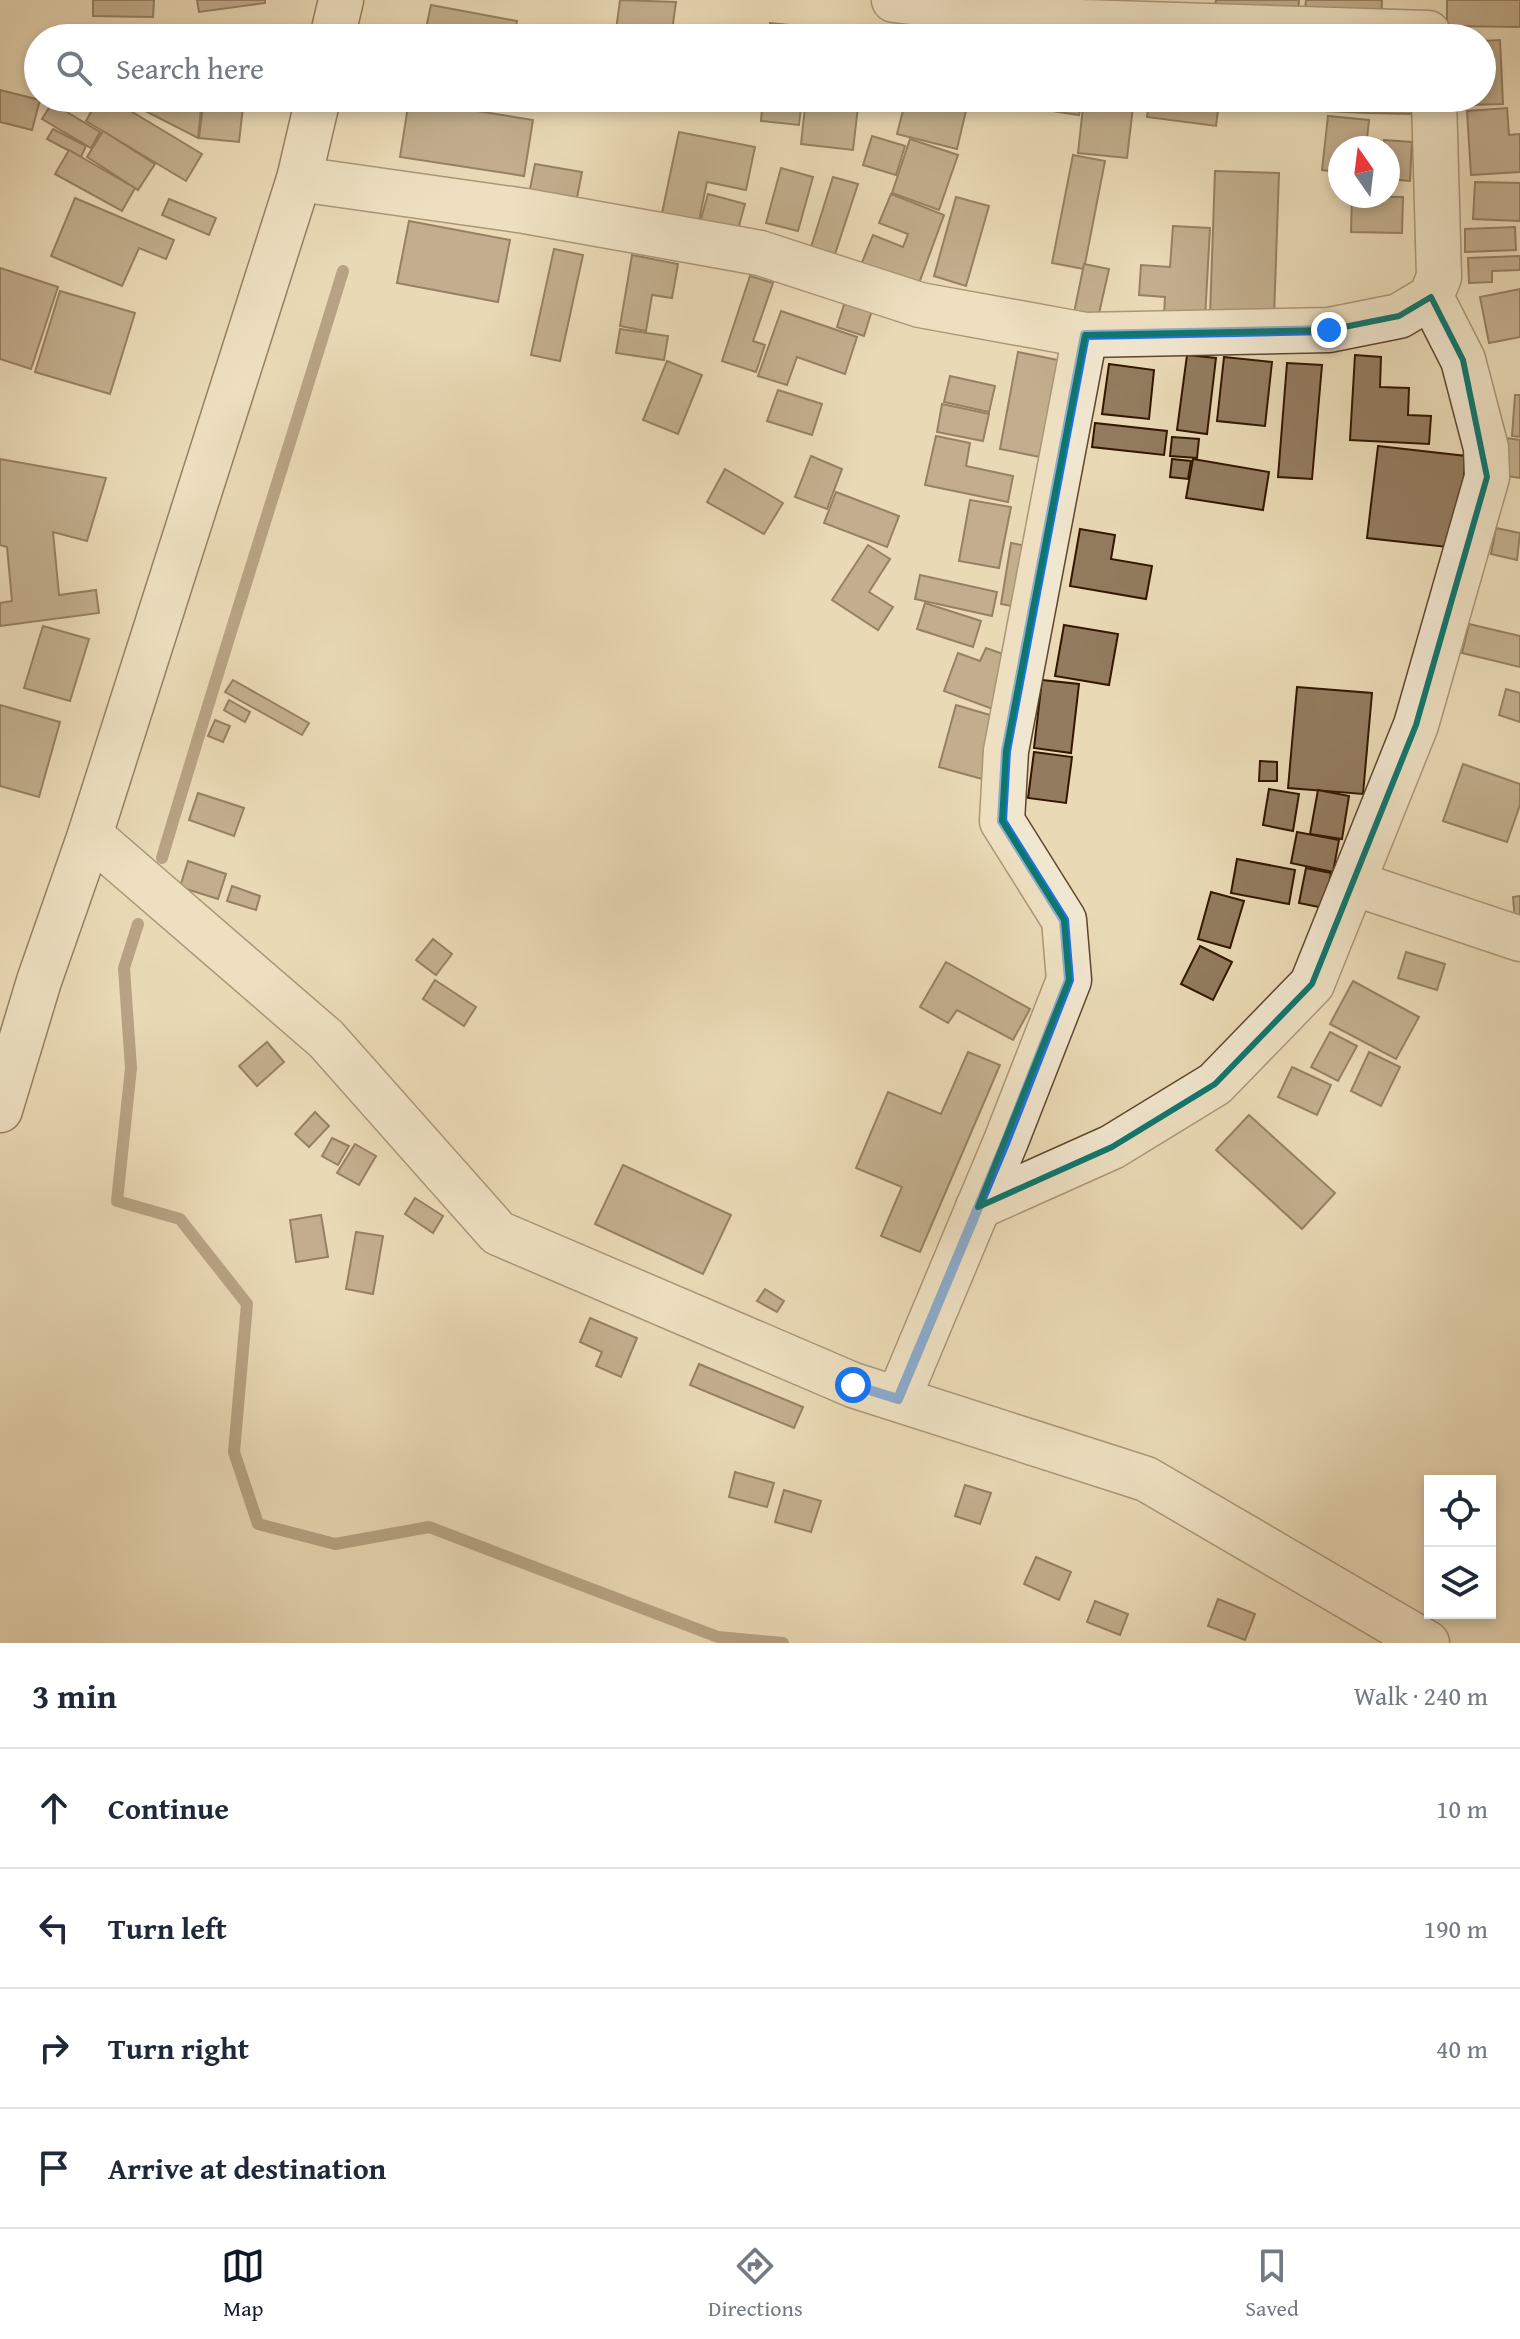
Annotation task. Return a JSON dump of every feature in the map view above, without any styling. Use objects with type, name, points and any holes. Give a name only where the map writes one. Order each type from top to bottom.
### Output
[{"type":"street","points":[[335,24],[341,0]]},
{"type":"street","points":[[894,0],[1082,22],[1427,24]]},
{"type":"street","points":[[0,1110],[299,179],[315,112]]},
{"type":"street","points":[[299,179],[525,211],[760,253],[920,305],[1085,335],[1329,330],[1399,316],[1431,297],[1439,277],[1434,112]]},
{"type":"street","points":[[978,1207],[1112,1147],[1215,1084],[1312,984],[1416,725],[1487,477],[1486,448],[1463,360],[1431,297]]},
{"type":"street","points":[[898,1399],[1069,980],[1064,920],[1002,821],[1006,751],[1085,335]]},
{"type":"street","points":[[90,835],[326,1039],[498,1233],[853,1385],[1146,1479],[1427,1643]]},
{"type":"street","points":[[1353,883],[1520,939]]},
{"type":"highlighted area","points":[[1431,297],[1463,360],[1487,477],[1416,725],[1312,984],[1215,1084],[1112,1147],[978,1207],[1069,980],[1064,920],[1002,821],[1006,751],[1085,335],[1329,330],[1399,316]]},
{"type":"building","points":[[93,0],[154,0],[153,17],[93,16]]},
{"type":"building","points":[[197,0],[265,0],[265,3],[199,12]]},
{"type":"building","points":[[620,0],[676,2],[673,24],[617,24]]},
{"type":"building","points":[[1216,0],[1299,0],[1297,21],[1214,14]]},
{"type":"building","points":[[1306,0],[1382,0],[1381,24],[1304,22]]},
{"type":"building","points":[[1447,0],[1520,0],[1520,27],[1447,24]]},
{"type":"building","points":[[431,5],[517,21],[516,24],[427,24]]},
{"type":"building","points":[[1496,40],[1500,40],[1503,104],[1496,104]]},
{"type":"building","points":[[0,90],[24,96],[24,112],[37,112],[32,130],[0,122]]},
{"type":"building","points":[[1507,108],[1509,135],[1520,134],[1520,172],[1471,175],[1467,112],[1496,112],[1496,109]]},
{"type":"building","points":[[46,112],[67,112],[100,132],[91,148],[42,119]]},
{"type":"building","points":[[91,112],[132,112],[202,154],[186,181],[86,121]]},
{"type":"building","points":[[147,112],[201,112],[198,138]]},
{"type":"building","points":[[202,112],[242,112],[239,142],[199,138]]},
{"type":"building","points":[[407,112],[483,112],[533,120],[524,176],[400,157]]},
{"type":"building","points":[[762,112],[800,112],[799,125],[761,121]]},
{"type":"building","points":[[804,112],[857,112],[853,150],[801,144]]},
{"type":"building","points":[[903,112],[966,112],[957,149],[897,134]]},
{"type":"building","points":[[1082,112],[1132,112],[1127,158],[1078,153]]},
{"type":"building","points":[[1148,112],[1218,112],[1216,126],[1147,117]]},
{"type":"building","points":[[1416,112],[1416,114],[1368,113]]},
{"type":"building","points":[[1328,116],[1369,120],[1367,136],[1328,136],[1328,171],[1322,170]]},
{"type":"building","points":[[53,129],[86,146],[81,157],[47,139]]},
{"type":"building","points":[[103,131],[155,164],[138,190],[87,157]]},
{"type":"building","points":[[679,132],[755,147],[746,190],[707,182],[699,220],[662,213]]},
{"type":"building","points":[[872,136],[905,146],[896,175],[863,165]]},
{"type":"building","points":[[910,139],[958,155],[939,210],[892,193]]},
{"type":"building","points":[[1400,141],[1412,142],[1410,181],[1400,180]]},
{"type":"building","points":[[69,150],[135,188],[122,211],[55,174]]},
{"type":"building","points":[[1073,155],[1105,161],[1084,269],[1052,263]]},
{"type":"building","points":[[535,164],[582,172],[576,203],[529,194]]},
{"type":"building","points":[[781,168],[813,177],[798,231],[766,223]]},
{"type":"building","points":[[1215,171],[1279,173],[1274,317],[1210,316]]},
{"type":"building","points":[[833,177],[858,184],[835,254],[811,247]]},
{"type":"building","points":[[1475,182],[1520,183],[1520,221],[1473,219]]},
{"type":"building","points":[[708,194],[745,204],[737,233],[700,222]]},
{"type":"building","points":[[891,194],[944,215],[918,286],[861,265],[873,235],[903,247],[908,234],[879,223]]},
{"type":"building","points":[[956,197],[989,206],[966,286],[934,276]]},
{"type":"building","points":[[1400,197],[1403,197],[1402,233],[1351,232],[1352,208],[1400,208]]},
{"type":"building","points":[[75,198],[174,240],[166,259],[139,248],[122,286],[51,256]]},
{"type":"building","points":[[169,199],[216,218],[209,235],[162,215]]},
{"type":"building","points":[[409,221],[510,240],[498,302],[397,283]]},
{"type":"building","points":[[1173,226],[1210,228],[1205,318],[1164,316],[1165,297],[1139,295],[1141,265],[1170,267]]},
{"type":"building","points":[[1515,227],[1516,250],[1465,252],[1465,229]]},
{"type":"building","points":[[554,249],[583,255],[560,361],[531,355]]},
{"type":"building","points":[[632,255],[678,264],[672,298],[652,295],[646,331],[620,326]]},
{"type":"building","points":[[1520,256],[1520,270],[1492,271],[1492,282],[1469,283],[1468,258]]},
{"type":"building","points":[[1084,264],[1109,269],[1098,318],[1074,313]]},
{"type":"building","points":[[0,268],[58,287],[31,369],[0,359]]},
{"type":"building","points":[[750,276],[773,283],[753,341],[765,345],[756,372],[722,361]]},
{"type":"building","points":[[1520,289],[1520,337],[1489,343],[1480,297]]},
{"type":"building","points":[[60,291],[135,313],[110,394],[35,372]]},
{"type":"building","points":[[846,298],[873,307],[864,336],[837,327]]},
{"type":"building","points":[[781,311],[857,337],[845,374],[797,357],[787,385],[758,376]]},
{"type":"building","points":[[620,329],[668,336],[664,360],[616,353]]},
{"type":"building","points":[[1018,352],[1063,361],[1045,458],[1000,449]]},
{"type":"building","points":[[1187,355],[1216,358],[1207,434],[1177,430]]},
{"type":"building","points":[[1355,355],[1381,357],[1380,387],[1409,388],[1408,415],[1431,416],[1429,444],[1350,440]]},
{"type":"building","points":[[1224,357],[1272,362],[1265,426],[1217,421]]},
{"type":"building","points":[[667,361],[702,375],[678,434],[643,420]]},
{"type":"building","points":[[1287,363],[1322,365],[1312,479],[1278,477]]},
{"type":"building","points":[[1109,364],[1154,370],[1149,419],[1102,414]]},
{"type":"building","points":[[950,376],[995,386],[989,412],[944,402]]},
{"type":"building","points":[[778,390],[822,404],[812,435],[767,421]]},
{"type":"building","points":[[1515,395],[1520,395],[1520,437],[1512,436]]},
{"type":"building","points":[[942,404],[989,414],[983,441],[937,432]]},
{"type":"building","points":[[1095,423],[1167,431],[1164,455],[1092,447]]},
{"type":"building","points":[[936,436],[970,443],[966,466],[1013,476],[1008,502],[925,485]]},
{"type":"building","points":[[1172,437],[1199,439],[1197,458],[1170,456]]},
{"type":"building","points":[[1506,438],[1520,440],[1520,478],[1500,475]]},
{"type":"building","points":[[1378,446],[1466,456],[1456,548],[1367,538]]},
{"type":"building","points":[[811,456],[842,469],[827,509],[795,497]]},
{"type":"building","points":[[0,459],[106,478],[87,541],[53,532],[59,595],[96,590],[99,613],[0,626],[0,603],[12,601],[7,547],[0,545]]},
{"type":"building","points":[[1172,459],[1191,461],[1188,479],[1170,477]]},
{"type":"building","points":[[1193,459],[1269,472],[1263,510],[1186,498]]},
{"type":"building","points":[[725,469],[783,503],[764,534],[707,502]]},
{"type":"building","points":[[836,492],[899,516],[887,547],[824,523]]},
{"type":"building","points":[[970,500],[1011,507],[999,568],[959,561]]},
{"type":"building","points":[[1496,528],[1520,533],[1517,560],[1491,554]]},
{"type":"building","points":[[1080,529],[1115,535],[1111,559],[1152,566],[1146,599],[1070,586]]},
{"type":"building","points":[[1011,543],[1038,548],[1028,609],[1001,604]]},
{"type":"building","points":[[868,545],[890,559],[869,592],[893,607],[878,630],[832,600]]},
{"type":"building","points":[[920,575],[997,592],[992,616],[915,599]]},
{"type":"building","points":[[925,603],[981,621],[973,647],[917,629]]},
{"type":"building","points":[[1469,624],[1520,636],[1520,667],[1462,653]]},
{"type":"building","points":[[1064,625],[1118,634],[1109,685],[1055,676]]},
{"type":"building","points":[[43,626],[89,639],[70,701],[24,688]]},
{"type":"building","points":[[986,648],[1017,659],[998,711],[944,691],[958,653],[980,661]]},
{"type":"building","points":[[233,680],[309,723],[302,735],[225,692]]},
{"type":"building","points":[[1042,680],[1079,684],[1071,753],[1034,748]]},
{"type":"building","points":[[1297,687],[1372,693],[1363,794],[1288,788]]},
{"type":"building","points":[[1506,689],[1520,693],[1520,722],[1499,715]]},
{"type":"building","points":[[229,700],[250,712],[245,722],[224,710]]},
{"type":"building","points":[[0,705],[60,722],[39,797],[0,786]]},
{"type":"building","points":[[956,705],[1000,718],[982,779],[939,767]]},
{"type":"building","points":[[215,720],[230,726],[223,742],[208,736]]},
{"type":"building","points":[[1034,752],[1072,757],[1066,803],[1028,798]]},
{"type":"building","points":[[1260,761],[1277,762],[1277,781],[1259,781]]},
{"type":"building","points":[[1463,764],[1520,784],[1520,805],[1507,842],[1443,821]]},
{"type":"building","points":[[1269,789],[1299,794],[1293,831],[1263,825]]},
{"type":"building","points":[[1318,790],[1349,796],[1342,839],[1310,834]]},
{"type":"building","points":[[198,793],[244,808],[234,836],[189,820]]},
{"type":"building","points":[[1297,832],[1339,840],[1333,872],[1291,863]]},
{"type":"building","points":[[1237,859],[1295,870],[1289,904],[1231,893]]},
{"type":"building","points":[[188,861],[226,874],[218,899],[180,887]]},
{"type":"building","points":[[1306,868],[1331,873],[1324,908],[1299,903]]},
{"type":"building","points":[[232,886],[260,896],[256,910],[227,901]]},
{"type":"building","points":[[1211,892],[1244,901],[1230,948],[1198,939]]},
{"type":"building","points":[[1520,896],[1520,919],[1515,920],[1513,897]]},
{"type":"building","points":[[433,939],[452,954],[436,975],[416,960]]},
{"type":"building","points":[[1200,946],[1232,962],[1213,1000],[1181,984]]},
{"type":"building","points":[[1406,952],[1445,964],[1437,990],[1398,978]]},
{"type":"building","points":[[946,962],[1030,1009],[1013,1040],[957,1010],[948,1023],[920,1007]]},
{"type":"building","points":[[435,980],[476,1007],[464,1026],[423,999]]},
{"type":"building","points":[[1353,981],[1419,1017],[1396,1059],[1330,1024]]},
{"type":"building","points":[[1330,1032],[1357,1046],[1338,1081],[1311,1067]]},
{"type":"building","points":[[267,1042],[284,1062],[257,1086],[239,1066]]},
{"type":"building","points":[[968,1052],[1000,1065],[920,1252],[881,1236],[902,1187],[856,1168],[888,1092],[941,1114]]},
{"type":"building","points":[[1369,1052],[1400,1067],[1381,1106],[1351,1091]]},
{"type":"building","points":[[1292,1067],[1331,1085],[1317,1115],[1278,1097]]},
{"type":"building","points":[[315,1112],[329,1126],[309,1147],[295,1134]]},
{"type":"building","points":[[1249,1115],[1335,1193],[1302,1229],[1216,1150]]},
{"type":"building","points":[[332,1138],[349,1146],[338,1165],[322,1156]]},
{"type":"building","points":[[355,1144],[376,1156],[359,1185],[337,1173]]},
{"type":"building","points":[[623,1165],[731,1215],[703,1274],[595,1224]]},
{"type":"building","points":[[415,1198],[443,1216],[433,1233],[405,1214]]},
{"type":"building","points":[[321,1215],[328,1257],[296,1262],[290,1220]]},
{"type":"building","points":[[356,1232],[383,1236],[373,1294],[346,1289]]},
{"type":"building","points":[[765,1289],[784,1301],[777,1312],[757,1301]]},
{"type":"building","points":[[590,1318],[637,1338],[621,1377],[596,1366],[602,1352],[580,1342]]},
{"type":"building","points":[[699,1364],[803,1407],[794,1428],[690,1385]]},
{"type":"building","points":[[735,1472],[774,1483],[767,1507],[729,1497]]},
{"type":"building","points":[[965,1485],[991,1493],[980,1524],[955,1516]]},
{"type":"building","points":[[784,1490],[821,1501],[811,1532],[775,1522]]},
{"type":"building","points":[[1036,1557],[1071,1572],[1059,1600],[1024,1584]]},
{"type":"building","points":[[1218,1599],[1255,1614],[1245,1640],[1208,1626]]},
{"type":"building","points":[[1095,1601],[1128,1614],[1120,1635],[1087,1622]]},
{"type":"waterway","points":[[162,858],[343,271]]},
{"type":"waterway","points":[[138,924],[124,968],[131,1068],[117,1201],[180,1219],[247,1304],[234,1452],[258,1524],[335,1544],[429,1527],[718,1637],[783,1643]]},
{"type":"route","points":[[853,1385],[898,1399],[1006,1141],[1069,980],[1064,920],[1002,821],[1006,751],[1085,335],[1329,330]]}]
